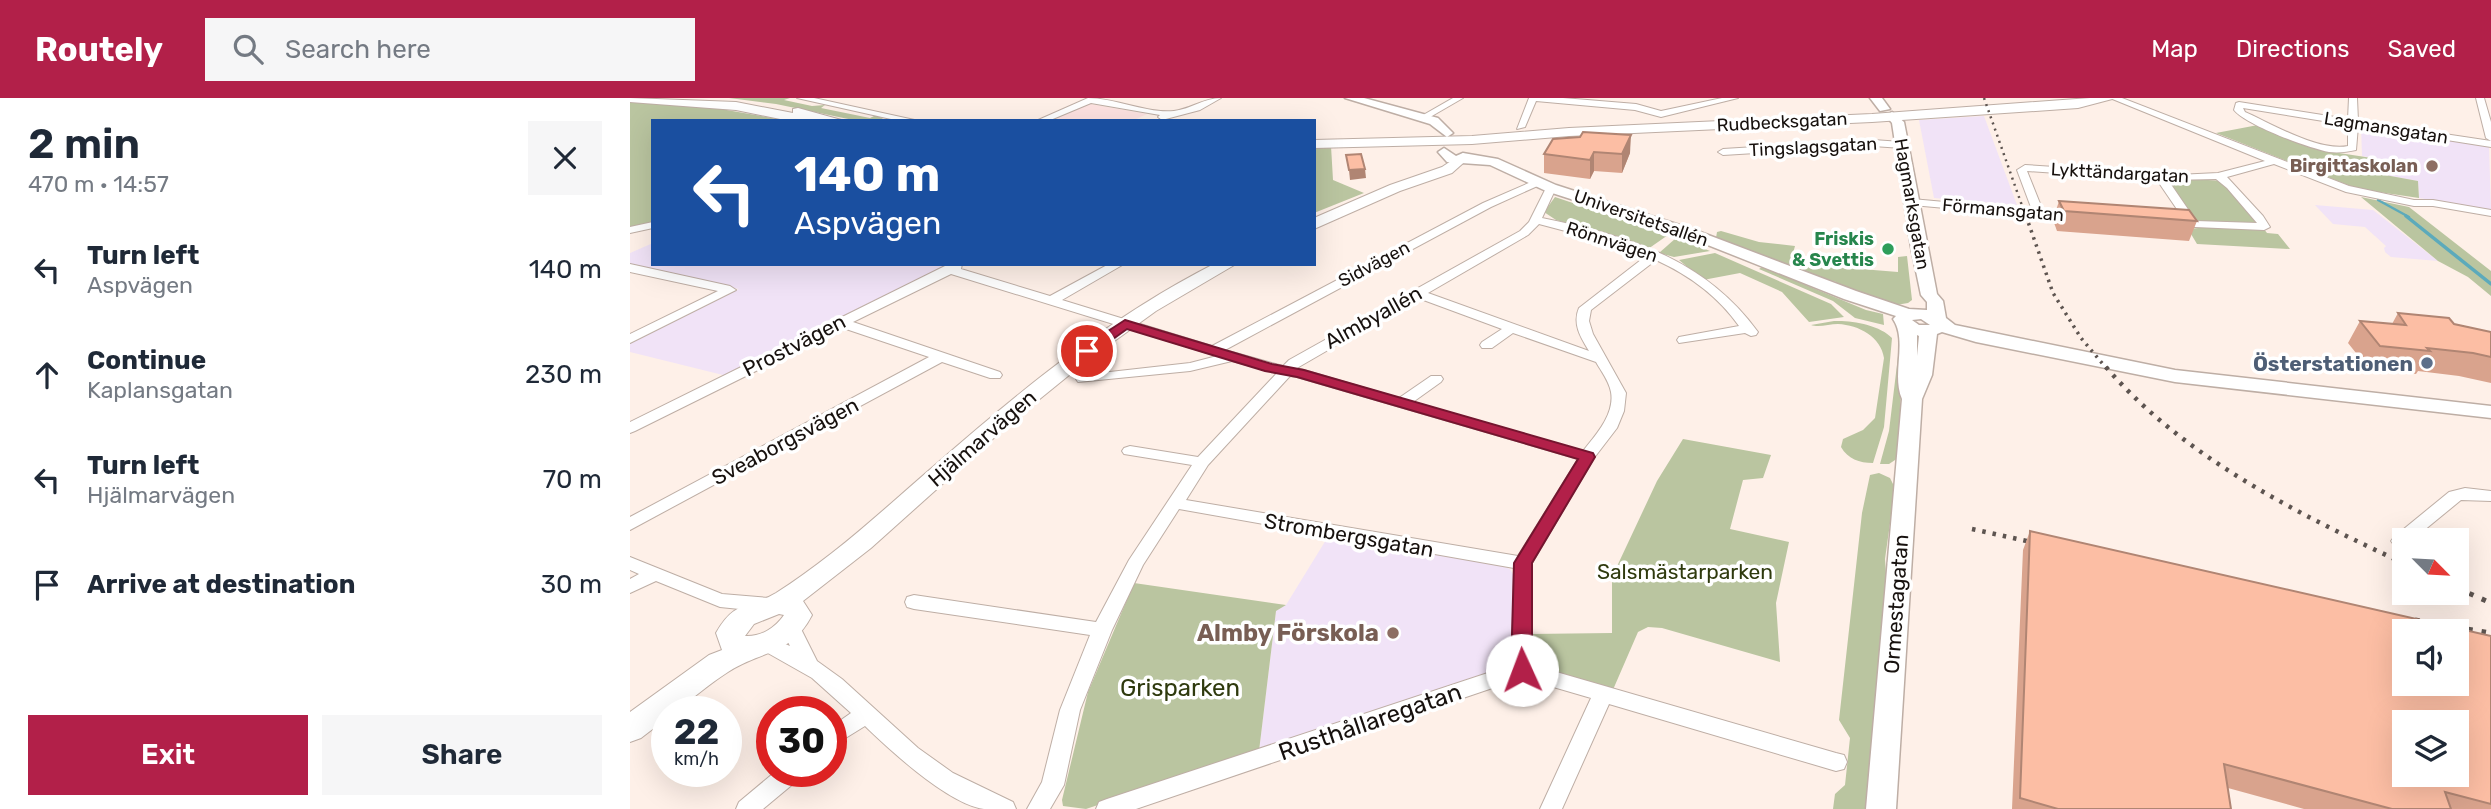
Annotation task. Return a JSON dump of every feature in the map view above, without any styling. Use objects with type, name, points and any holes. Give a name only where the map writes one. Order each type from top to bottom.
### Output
[{"type":"main road","points":[[630,98],[736,106],[801,119]]},
{"type":"main road","points":[[688,98],[761,104],[830,119]]},
{"type":"main road","name":"Rudbecksgatan","points":[[1448,149],[1884,108],[2058,98]]},
{"type":"main road","name":"Rudbecksgatan","points":[[1884,108],[2078,104],[2112,98]]},
{"type":"main road","name":"Universitetsallén","points":[[1316,142],[1448,149]]},
{"type":"main road","points":[[1395,188],[1448,149]]},
{"type":"main road","points":[[1316,223],[1395,188],[1434,176],[1448,149]]},
{"type":"main road","name":"Hjälmarvägen","points":[[784,613],[848,553],[1034,392],[1125,324],[1224,266]]},
{"type":"main road","points":[[630,723],[667,692],[749,614],[784,613]]},
{"type":"main road","points":[[630,729],[719,663],[763,644],[784,613]]},
{"type":"main road","points":[[732,629],[732,643],[738,646],[763,644]]},
{"type":"street","points":[[801,98],[905,119]]},
{"type":"street","points":[[1156,119],[1196,108],[1217,98]]},
{"type":"street","points":[[1351,98],[1422,118],[1448,149]]},
{"type":"street","points":[[1422,118],[1459,98]]},
{"type":"street","points":[[1520,127],[1534,98],[1636,107],[1661,114],[1734,98]]},
{"type":"street","points":[[1636,107],[1643,98]]},
{"type":"street","points":[[2112,98],[2346,189],[2491,220]]},
{"type":"street","points":[[2240,102],[2238,110],[2242,114],[2321,147],[2345,150],[2353,148],[2353,98]]},
{"type":"street","points":[[2480,98],[2491,138]]},
{"type":"street","points":[[1045,119],[1090,100],[1172,114]]},
{"type":"street","name":"Lagmansgatan","points":[[2240,102],[2491,144]]},
{"type":"street","name":"Hagmarksgatan","points":[[1884,108],[1898,122],[1929,295],[1923,309],[1908,318]]},
{"type":"street","name":"Tingslagsgatan","points":[[1723,152],[1873,143],[1902,145]]},
{"type":"street","name":"Universitetsallén","points":[[1448,149],[1497,164],[1544,185],[1690,233],[1785,271],[1836,295],[1934,326]]},
{"type":"street","name":"Lykttändargatan","points":[[2038,212],[2023,169],[2161,178],[2218,176],[2275,161]]},
{"type":"street","points":[[2168,224],[2262,228],[2264,223],[2246,206],[2235,188],[2218,176]]},
{"type":"street","points":[[2161,178],[2193,225]]},
{"type":"street","name":"Almbyallén","points":[[1038,809],[1053,785],[1070,710],[1102,630],[1135,564],[1202,462],[1284,371],[1306,355],[1524,233],[1535,220],[1544,185]]},
{"type":"street","name":"Sidvägen","points":[[1212,351],[1474,212],[1544,185]]},
{"type":"street","name":"Förmansgatan","points":[[1912,202],[2087,218]]},
{"type":"street","points":[[2414,202],[2491,213]]},
{"type":"street","name":"Rönnvägen","points":[[1535,220],[1592,234],[1673,263],[1723,298],[1749,330],[1684,340]]},
{"type":"street","points":[[630,230],[651,225]]},
{"type":"street","points":[[1655,255],[1585,308],[1581,315],[1581,323],[1616,385],[1619,401],[1609,428],[1587,457],[1523,563],[1522,670],[1836,762]]},
{"type":"street","points":[[1052,300],[1114,266]]},
{"type":"street","points":[[955,267],[1212,351],[1401,402],[1587,457]]},
{"type":"street","name":"Prostvägen","points":[[630,428],[839,322],[955,267]]},
{"type":"street","points":[[630,339],[730,290],[633,270]]},
{"type":"street","points":[[1417,293],[1601,359]]},
{"type":"street","name":"Hagmarksgatan","points":[[1929,295],[1935,301],[1934,326]]},
{"type":"street","name":"Ormestagatan","points":[[1908,318],[1907,388],[1912,399]]},
{"type":"street","points":[[839,322],[995,375]]},
{"type":"street","points":[[1934,326],[1999,350],[2082,367],[2491,412]]},
{"type":"street","name":"Ormestagatan","points":[[1881,809],[1912,399],[1920,386],[1934,326]]},
{"type":"street","points":[[1487,345],[1512,328]]},
{"type":"street","points":[[1083,379],[1190,367],[1231,356]]},
{"type":"street","name":"Sveaborgsvägen","points":[[630,524],[940,357]]},
{"type":"street","points":[[1401,402],[1436,379]]},
{"type":"street","points":[[2344,396],[2491,419]]},
{"type":"street","points":[[1130,451],[1202,462]]},
{"type":"street","points":[[2416,528],[2455,495],[2465,493],[2491,496]]},
{"type":"street","name":"Strombergsgatan","points":[[1174,503],[1523,563]]},
{"type":"street","points":[[630,563],[720,600],[784,613],[809,665]]},
{"type":"street","points":[[630,587],[654,573]]},
{"type":"street","points":[[720,600],[732,629]]},
{"type":"street","points":[[914,602],[1102,630]]},
{"type":"street","points":[[763,644],[809,665],[834,684],[864,716],[935,773],[963,791],[1005,809]]},
{"type":"street","name":"Rusthållaregatan","points":[[1107,809],[1522,670]]},
{"type":"street","points":[[1551,809],[1603,694]]},
{"type":"street","points":[[847,727],[864,716]]},
{"type":"street","points":[[747,809],[773,787]]},
{"type":"shaded area","points":[[1079,102],[1147,114],[1136,119],[1039,119]]},
{"type":"shaded area","points":[[1984,116],[2017,205],[1934,198],[1919,120]]},
{"type":"shaded area","name":"Birgittaskolan","points":[[2361,126],[2489,146],[2491,210],[2419,198],[2418,181],[2373,173],[2372,158],[2362,156]]},
{"type":"shaded area","points":[[2315,205],[2373,210],[2438,261],[2391,257],[2385,252],[2386,246],[2365,227],[2333,224]]},
{"type":"shaded area","points":[[651,244],[651,266],[950,266],[727,376],[630,352],[630,342],[739,289],[630,264],[630,253]]},
{"type":"shaded area","name":"Almby Förskola","points":[[1329,535],[1497,564],[1510,569],[1514,576],[1512,654],[1500,670],[1259,751],[1276,611],[1286,605]]},
{"type":"green space","points":[[729,98],[790,98],[784,100],[812,106],[825,105],[821,108],[870,118],[876,115],[883,119],[848,119],[776,104]]},
{"type":"green space","points":[[630,102],[715,108],[778,119],[651,119],[651,223],[630,228]]},
{"type":"green space","points":[[2258,125],[2326,151],[2372,158],[2374,173],[2418,181],[2419,198],[2358,189],[2216,133]]},
{"type":"green space","points":[[1331,146],[1333,180],[1364,193],[1316,212],[1316,147]]},
{"type":"green space","points":[[2191,179],[2225,181],[2267,233],[2278,234],[2290,249],[2197,244],[2188,229],[2198,228],[2169,182]]},
{"type":"green space","points":[[1555,197],[1668,235],[1648,249],[1556,220],[1544,212]]},
{"type":"green space","points":[[2361,197],[2409,207],[2491,271],[2491,296],[2468,277],[2438,261]]},
{"type":"green space","points":[[1717,232],[1759,242],[1795,246],[1792,257],[1801,259],[1800,264],[1898,272],[1898,257],[1907,256],[1912,300],[1896,305],[1853,293],[1836,282],[1716,238]]},
{"type":"green space","points":[[1676,238],[1710,251],[1674,257],[1659,253]]},
{"type":"green space","points":[[1715,253],[1831,304],[1844,317],[1809,322],[1782,292],[1740,273],[1703,280],[1679,260]]},
{"type":"green space","points":[[1762,267],[1866,310],[1883,314],[1884,325],[1855,318],[1833,301],[1759,269]]},
{"type":"green space","points":[[1834,321],[1865,324],[1887,333],[1892,338],[1884,427],[1873,463],[1854,460],[1841,447],[1843,439],[1863,430],[1875,418],[1884,358],[1879,344],[1861,330],[1838,324],[1811,325]]},
{"type":"green space","points":[[1899,348],[1903,348],[1898,458],[1889,464],[1880,464],[1889,431]]},
{"type":"green space","name":"Salsmästarparken","points":[[1683,439],[1771,455],[1763,478],[1743,480],[1730,529],[1789,542],[1776,603],[1780,662],[1662,628],[1648,627],[1638,632],[1612,692],[1539,672],[1531,658],[1530,634],[1612,633],[1612,577],[1657,481]]},
{"type":"green space","points":[[1879,473],[1890,478],[1895,488],[1885,559],[1887,587],[1872,809],[1833,809],[1835,794],[1845,785],[1850,738],[1839,720],[1862,513],[1870,475]]},
{"type":"green space","name":"Grisparken","points":[[1134,583],[1286,605],[1276,611],[1259,751],[1086,809],[1063,806],[1062,800],[1088,692]]},
{"type":"building","points":[[1583,132],[1631,135],[1622,154],[1594,152],[1590,160],[1544,154],[1553,139],[1580,137]]},
{"type":"building","points":[[1361,154],[1365,169],[1349,170],[1346,155]]},
{"type":"building","points":[[2059,201],[2189,210],[2197,221],[2064,211]]},
{"type":"building","points":[[2398,313],[2449,318],[2454,324],[2491,332],[2491,357],[2427,348],[2430,351],[2380,346],[2360,321],[2406,325]]},
{"type":"building","points":[[2030,531],[2416,619],[2392,619],[2392,696],[2469,696],[2469,631],[2491,636],[2491,804],[2445,792],[2451,809],[2392,809],[2224,764],[2231,809],[2058,809],[2020,798]]},
{"type":"waterway","points":[[2378,200],[2409,217]]},
{"type":"waterway","points":[[2406,216],[2491,284]]},
{"type":"railway","points":[[1984,98],[2026,217]]},
{"type":"railway","points":[[2026,216],[2053,293],[2081,338],[2107,369]]},
{"type":"railway","points":[[2106,367],[2136,399],[2205,455],[2282,502],[2392,558]]},
{"type":"railway","points":[[1972,529],[2045,545]]},
{"type":"railway","points":[[2469,593],[2491,603]]},
{"type":"railway","points":[[2469,629],[2491,633]]},
{"type":"place","name":"Birgittaskolan","points":[[2432,166]]},
{"type":"place","name":"Friskis & Svettis","points":[[1888,249]]},
{"type":"place","name":"Österstationen","points":[[2427,363]]},
{"type":"place","name":"Almby Förskola","points":[[1393,633]]},
{"type":"route","points":[[1087,351],[1125,324],[1270,368],[1299,373],[1587,457],[1523,563],[1520,652],[1522,670]]}]
